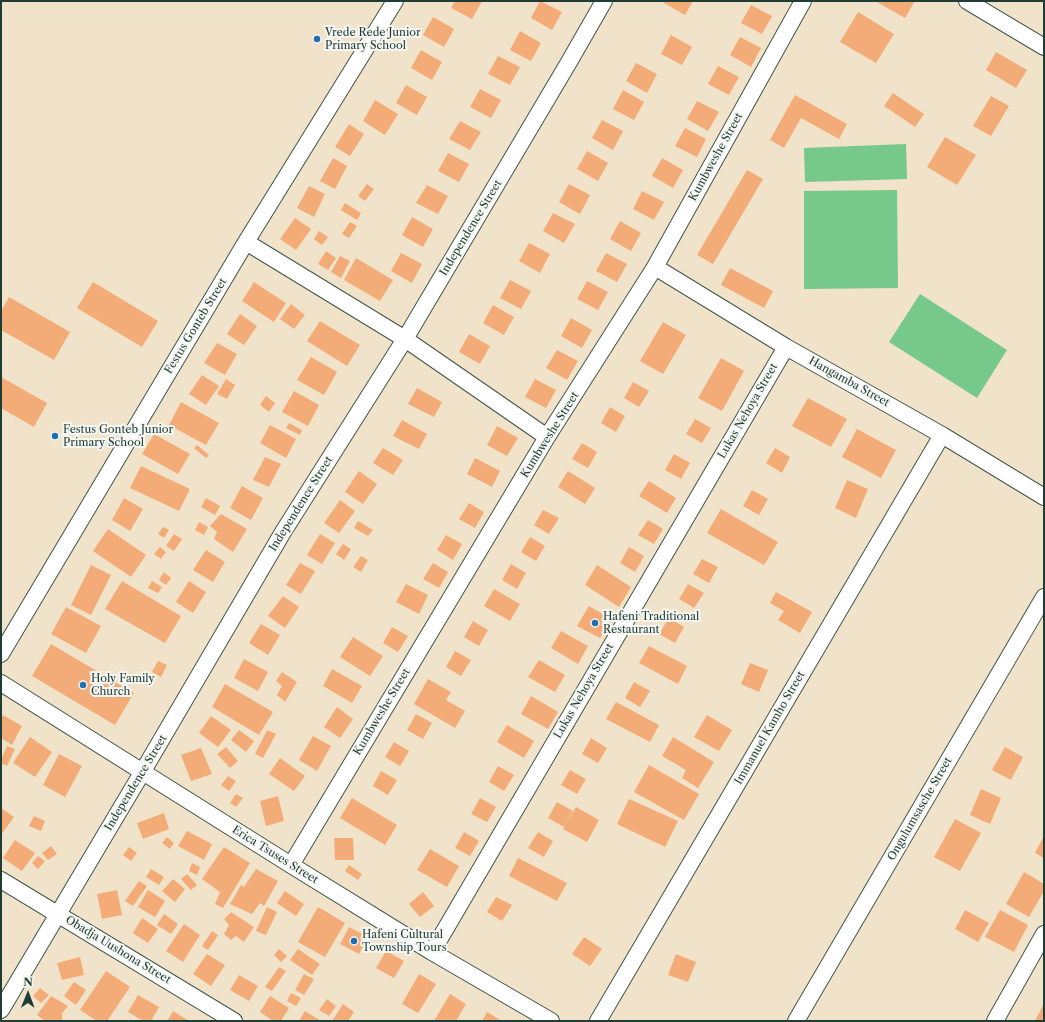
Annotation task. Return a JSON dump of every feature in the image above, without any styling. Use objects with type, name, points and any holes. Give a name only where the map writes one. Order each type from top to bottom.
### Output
[{"type":"street","name":"Festus Gonteb Street","points":[[1,654],[246,242],[395,1]]},
{"type":"street","name":"Independence Street","points":[[1,1010],[143,772],[283,532],[405,339],[604,1]]},
{"type":"street","name":"Kumbweshe Street","points":[[291,865],[547,437],[655,267],[804,1]]},
{"type":"street","points":[[967,1],[1044,47]]},
{"type":"street","points":[[246,242],[405,339],[547,437]]},
{"type":"street","name":"Hangamba Street","points":[[655,267],[786,347],[942,435],[1044,498]]},
{"type":"street","name":"Lukas Nehoya Street","points":[[432,952],[786,347]]},
{"type":"street","name":"Immanuel Kamho Street","points":[[598,1021],[942,435]]},
{"type":"street","name":"Ongulumsasche Street","points":[[796,1021],[1044,598]]},
{"type":"street","name":"Erica Tsuses Street","points":[[1,683],[432,952],[551,1021]]},
{"type":"street","name":"Obadja Uushona Street","points":[[1,880],[234,1021]]},
{"type":"street","points":[[995,1021],[1044,934]]},
{"type":"green space","points":[[906,144],[907,179],[805,182],[804,148]]},
{"type":"green space","points":[[897,190],[898,288],[804,289],[804,191]]},
{"type":"green space","points":[[920,294],[1007,350],[977,398],[889,342]]},
{"type":"building","points":[[455,1],[482,1],[472,19],[451,8]]},
{"type":"building","points":[[540,1],[562,12],[552,30],[531,18]]},
{"type":"building","points":[[665,1],[693,1],[685,15],[664,3]]},
{"type":"building","points":[[875,1],[915,1],[905,18]]},
{"type":"building","points":[[751,5],[772,16],[762,34],[741,23]]},
{"type":"building","points":[[858,12],[894,34],[876,63],[840,42]]},
{"type":"building","points":[[433,17],[454,29],[444,47],[423,35]]},
{"type":"building","points":[[520,31],[541,43],[531,61],[510,50]]},
{"type":"building","points":[[671,35],[692,47],[682,65],[661,54]]},
{"type":"building","points":[[740,37],[761,48],[751,67],[730,55]]},
{"type":"building","points":[[421,50],[442,62],[432,80],[411,68]]},
{"type":"building","points":[[996,52],[1027,70],[1016,88],[986,70]]},
{"type":"building","points":[[498,56],[520,67],[510,85],[488,74]]},
{"type":"building","points":[[636,63],[657,74],[647,93],[626,81]]},
{"type":"building","points":[[718,66],[739,77],[729,95],[708,84]]},
{"type":"building","points":[[406,85],[427,97],[417,115],[396,103]]},
{"type":"building","points":[[480,89],[501,100],[491,118],[470,107]]},
{"type":"building","points":[[623,90],[644,102],[634,120],[613,109]]},
{"type":"building","points":[[893,93],[924,114],[915,127],[884,106]]},
{"type":"building","points":[[795,95],[847,124],[839,139],[801,118],[784,148],[770,140]]},
{"type":"building","points":[[991,96],[1009,106],[991,136],[973,126]]},
{"type":"building","points":[[375,100],[398,114],[385,135],[363,121]]},
{"type":"building","points":[[697,101],[719,112],[708,131],[687,119]]},
{"type":"building","points":[[602,120],[623,131],[613,150],[592,138]]},
{"type":"building","points":[[460,121],[481,132],[470,150],[449,139]]},
{"type":"building","points":[[349,124],[364,134],[350,156],[335,147]]},
{"type":"building","points":[[685,128],[706,139],[697,157],[675,146]]},
{"type":"building","points":[[945,137],[976,155],[957,185],[927,167]]},
{"type":"building","points":[[587,151],[608,163],[598,181],[577,169]]},
{"type":"building","points":[[448,153],[469,164],[459,182],[438,171]]},
{"type":"building","points":[[333,158],[347,166],[335,189],[320,181]]},
{"type":"building","points":[[662,158],[683,170],[673,188],[652,176]]},
{"type":"building","points":[[747,170],[763,179],[713,264],[697,255]]},
{"type":"building","points":[[367,184],[374,189],[365,201],[358,196]]},
{"type":"building","points":[[569,184],[590,195],[580,214],[559,202]]},
{"type":"building","points":[[427,185],[448,196],[438,214],[416,203]]},
{"type":"building","points":[[309,186],[325,194],[314,217],[297,208]]},
{"type":"building","points":[[642,191],[664,202],[654,220],[633,209]]},
{"type":"building","points":[[345,203],[361,213],[357,220],[341,210]]},
{"type":"building","points":[[553,213],[575,224],[564,243],[543,231]]},
{"type":"building","points":[[412,217],[433,229],[423,247],[402,235]]},
{"type":"building","points":[[295,218],[311,229],[296,250],[280,239]]},
{"type":"building","points":[[620,221],[641,233],[631,251],[610,239]]},
{"type":"building","points":[[350,222],[357,226],[349,238],[342,234]]},
{"type":"building","points":[[319,231],[328,237],[322,245],[314,239]]},
{"type":"building","points":[[529,243],[550,254],[540,273],[519,261]]},
{"type":"building","points":[[326,251],[336,258],[328,270],[318,264]]},
{"type":"building","points":[[401,253],[422,264],[412,283],[391,271]]},
{"type":"building","points":[[606,253],[627,264],[617,282],[596,271]]},
{"type":"building","points":[[340,256],[350,261],[341,278],[331,272]]},
{"type":"building","points":[[356,258],[393,280],[380,301],[344,280]]},
{"type":"building","points":[[730,268],[773,291],[764,308],[721,285]]},
{"type":"building","points":[[510,280],[531,291],[521,309],[500,298]]},
{"type":"building","points":[[587,281],[608,292],[598,310],[577,299]]},
{"type":"building","points":[[93,282],[158,321],[142,347],[77,308]]},
{"type":"building","points":[[254,282],[286,303],[274,322],[242,301]]},
{"type":"building","points":[[9,297],[70,332],[54,360],[1,330],[1,311]]},
{"type":"building","points":[[291,304],[305,315],[294,329],[280,319]]},
{"type":"building","points":[[493,305],[514,317],[504,335],[483,323]]},
{"type":"building","points":[[240,314],[257,326],[244,345],[227,334]]},
{"type":"building","points":[[571,318],[592,330],[582,348],[561,336]]},
{"type":"building","points":[[320,321],[360,345],[347,366],[307,341]]},
{"type":"building","points":[[663,322],[686,335],[663,374],[640,361]]},
{"type":"building","points":[[469,334],[490,346],[480,364],[459,352]]},
{"type":"building","points":[[217,343],[237,354],[225,375],[204,363]]},
{"type":"building","points":[[557,350],[578,361],[567,380],[546,368]]},
{"type":"building","points":[[311,357],[337,372],[324,395],[297,380]]},
{"type":"building","points":[[721,358],[744,371],[722,411],[698,398]]},
{"type":"building","points":[[202,375],[219,386],[206,405],[189,394]]},
{"type":"building","points":[[1,377],[47,403],[34,427],[1,408]]},
{"type":"building","points":[[226,379],[235,385],[227,399],[217,394]]},
{"type":"building","points":[[535,379],[556,390],[546,408],[525,397]]},
{"type":"building","points":[[633,382],[649,391],[639,407],[624,398]]},
{"type":"building","points":[[417,388],[442,402],[434,417],[408,404]]},
{"type":"building","points":[[294,391],[319,405],[308,426],[282,412]]},
{"type":"building","points":[[266,396],[275,403],[269,412],[260,405]]},
{"type":"building","points":[[808,398],[847,419],[831,447],[792,426]]},
{"type":"building","points":[[181,402],[219,423],[206,445],[169,425]]},
{"type":"building","points":[[610,407],[625,416],[616,432],[601,423]]},
{"type":"building","points":[[695,419],[711,428],[702,443],[686,434]]},
{"type":"building","points":[[402,420],[427,434],[419,449],[393,436]]},
{"type":"building","points":[[289,423],[302,430],[300,435],[286,428]]},
{"type":"building","points":[[270,425],[296,439],[286,458],[260,443]]},
{"type":"building","points":[[497,426],[518,438],[507,456],[487,445]]},
{"type":"building","points":[[857,429],[896,450],[881,478],[842,457]]},
{"type":"building","points":[[154,434],[190,454],[178,474],[142,454]]},
{"type":"building","points":[[582,443],[597,452],[588,468],[572,459]]},
{"type":"building","points":[[197,445],[209,455],[206,458],[194,448]]},
{"type":"building","points":[[383,448],[403,460],[393,475],[373,463]]},
{"type":"building","points":[[775,448],[790,457],[782,473],[766,463]]},
{"type":"building","points":[[674,454],[690,463],[681,479],[665,470]]},
{"type":"building","points":[[265,457],[281,464],[269,487],[253,480]]},
{"type":"building","points":[[475,458],[500,471],[492,487],[467,474]]},
{"type":"building","points":[[141,466],[190,489],[179,511],[130,488]]},
{"type":"building","points":[[359,471],[377,484],[363,504],[345,492]]},
{"type":"building","points":[[568,471],[595,488],[585,504],[558,487]]},
{"type":"building","points":[[847,480],[868,489],[856,518],[835,508]]},
{"type":"building","points":[[649,481],[676,498],[667,513],[639,496]]},
{"type":"building","points":[[242,486],[263,498],[251,520],[230,508]]},
{"type":"building","points":[[752,490],[768,499],[759,515],[743,506]]},
{"type":"building","points":[[124,498],[143,509],[130,531],[112,520]]},
{"type":"building","points":[[206,498],[220,506],[215,515],[201,507]]},
{"type":"building","points":[[340,500],[355,511],[339,533],[324,523]]},
{"type":"building","points":[[469,503],[484,512],[475,528],[459,519]]},
{"type":"building","points":[[721,509],[778,542],[764,565],[707,533]]},
{"type":"building","points":[[543,510],[559,518],[549,534],[534,525]]},
{"type":"building","points":[[221,514],[247,529],[233,552],[214,539],[217,532],[210,526]]},
{"type":"building","points":[[648,520],[663,529],[654,544],[638,535]]},
{"type":"building","points":[[358,521],[373,530],[368,536],[354,528]]},
{"type":"building","points":[[199,522],[208,527],[204,535],[195,530]]},
{"type":"building","points":[[163,527],[169,530],[164,538],[158,534]]},
{"type":"building","points":[[108,529],[146,555],[131,577],[93,551]]},
{"type":"building","points":[[174,534],[182,539],[174,551],[166,546]]},
{"type":"building","points":[[320,534],[335,543],[322,564],[307,555]]},
{"type":"building","points":[[446,535],[462,544],[453,560],[437,550]]},
{"type":"building","points":[[530,537],[545,546],[536,561],[521,552]]},
{"type":"building","points":[[343,544],[351,549],[344,560],[336,554]]},
{"type":"building","points":[[160,547],[166,552],[161,559],[154,554]]},
{"type":"building","points":[[629,547],[644,556],[635,572],[620,563]]},
{"type":"building","points":[[206,550],[225,562],[213,582],[193,570]]},
{"type":"building","points":[[361,556],[368,560],[361,572],[353,567]]},
{"type":"building","points":[[702,559],[718,567],[709,583],[693,574]]},
{"type":"building","points":[[300,563],[315,571],[301,594],[286,585]]},
{"type":"building","points":[[433,563],[448,572],[439,588],[423,579]]},
{"type":"building","points":[[511,564],[526,573],[517,589],[502,580]]},
{"type":"building","points":[[91,565],[111,575],[91,615],[71,605]]},
{"type":"building","points":[[597,565],[631,587],[619,607],[585,585]]},
{"type":"building","points":[[164,572],[171,578],[166,585],[159,580]]},
{"type":"building","points":[[122,581],[181,616],[165,643],[105,609]]},
{"type":"building","points":[[152,581],[162,587],[158,593],[148,588]]},
{"type":"building","points":[[189,581],[206,592],[193,613],[176,602]]},
{"type":"building","points":[[406,584],[428,595],[419,614],[396,602]]},
{"type":"building","points":[[688,584],[704,593],[694,608],[679,599]]},
{"type":"building","points":[[494,589],[520,604],[510,621],[484,606]]},
{"type":"building","points":[[776,592],[812,612],[800,633],[778,620],[784,611],[770,603]]},
{"type":"building","points":[[283,596],[299,607],[285,628],[268,616]]},
{"type":"building","points":[[589,606],[611,619],[600,638],[577,626]]},
{"type":"building","points":[[66,607],[101,626],[86,653],[51,634]]},
{"type":"building","points":[[669,618],[684,627],[675,643],[659,634]]},
{"type":"building","points":[[473,621],[488,630],[479,646],[464,637]]},
{"type":"building","points":[[261,624],[280,635],[268,655],[249,643]]},
{"type":"building","points":[[392,627],[408,636],[398,652],[383,643]]},
{"type":"building","points":[[561,631],[588,646],[578,664],[551,648]]},
{"type":"building","points":[[353,637],[383,656],[370,676],[340,657]]},
{"type":"building","name":"Holy Family Church","points":[[51,644],[134,693],[115,725],[32,676]]},
{"type":"building","points":[[649,646],[687,666],[678,684],[639,663]]},
{"type":"building","points":[[455,651],[471,660],[461,676],[446,667]]},
{"type":"building","points":[[244,659],[268,672],[258,691],[234,678]]},
{"type":"building","points":[[539,660],[565,675],[555,692],[528,677]]},
{"type":"building","points":[[158,661],[167,665],[161,677],[152,672]]},
{"type":"building","points":[[750,663],[768,670],[759,692],[741,684]]},
{"type":"building","points":[[332,669],[362,686],[352,703],[323,686]]},
{"type":"building","points":[[282,672],[297,682],[285,702],[277,695],[282,686],[276,681]]},
{"type":"building","points":[[428,679],[451,692],[446,700],[465,711],[455,728],[414,704]]},
{"type":"building","points":[[634,682],[650,691],[640,707],[625,698]]},
{"type":"building","points":[[225,684],[273,712],[259,735],[212,707]]},
{"type":"building","points":[[531,696],[558,712],[548,729],[521,714]]},
{"type":"building","points":[[616,702],[659,725],[650,742],[606,719]]},
{"type":"building","points":[[337,707],[353,719],[340,738],[324,727]]},
{"type":"building","points":[[416,714],[432,723],[423,739],[407,730]]},
{"type":"building","points":[[3,715],[22,726],[12,745],[1,738],[1,719]]},
{"type":"building","points":[[707,715],[732,730],[719,751],[694,737]]},
{"type":"building","points":[[211,716],[231,730],[218,747],[199,733]]},
{"type":"building","points":[[507,725],[534,741],[524,758],[497,742]]},
{"type":"building","points":[[239,730],[254,741],[246,752],[231,740]]},
{"type":"building","points":[[267,730],[276,734],[263,758],[255,754]]},
{"type":"building","points":[[313,736],[331,746],[317,771],[299,760]]},
{"type":"building","points":[[30,737],[52,752],[35,777],[13,763]]},
{"type":"building","points":[[673,737],[714,762],[698,788],[682,778],[686,770],[662,756]]},
{"type":"building","points":[[591,738],[607,748],[598,763],[582,754]]},
{"type":"building","points":[[394,742],[409,751],[400,766],[385,757]]},
{"type":"building","points":[[7,746],[15,749],[7,766],[1,763],[1,760]]},
{"type":"building","points":[[226,747],[238,761],[230,768],[217,754]]},
{"type":"building","points":[[1005,747],[1023,757],[1011,780],[992,770]]},
{"type":"building","points":[[201,748],[212,774],[191,781],[181,755]]},
{"type":"building","points":[[59,754],[82,766],[65,797],[43,785]]},
{"type":"building","points":[[280,758],[305,776],[294,791],[269,774]]},
{"type":"building","points":[[649,765],[699,794],[684,820],[634,792]]},
{"type":"building","points":[[498,766],[514,775],[504,791],[489,782]]},
{"type":"building","points":[[570,770],[586,779],[577,794],[561,785]]},
{"type":"building","points":[[381,771],[397,780],[388,795],[373,786]]},
{"type":"building","points":[[228,776],[236,781],[229,791],[221,785]]},
{"type":"building","points":[[981,789],[1001,798],[990,824],[970,815]]},
{"type":"building","points":[[236,794],[243,798],[236,807],[230,803]]},
{"type":"building","points":[[278,796],[284,821],[266,826],[260,801]]},
{"type":"building","points":[[352,798],[397,825],[385,845],[340,818]]},
{"type":"building","points":[[480,798],[496,807],[487,822],[471,814]]},
{"type":"building","points":[[629,799],[678,821],[665,847],[617,824]]},
{"type":"building","points":[[557,802],[573,811],[564,827],[548,818]]},
{"type":"building","points":[[576,807],[599,820],[587,842],[563,829]]},
{"type":"building","points":[[1,808],[14,817],[1,835]]},
{"type":"building","points":[[164,813],[169,829],[143,839],[137,823]]},
{"type":"building","points":[[34,816],[45,821],[41,831],[29,826]]},
{"type":"building","points":[[955,819],[981,833],[960,871],[934,857]]},
{"type":"building","points":[[187,831],[212,844],[204,860],[178,846]]},
{"type":"building","points":[[464,832],[479,841],[470,856],[455,848]]},
{"type":"building","points":[[538,832],[553,841],[544,857],[528,848]]},
{"type":"building","points":[[1044,836],[1044,858],[1035,853]]},
{"type":"building","points":[[167,837],[174,843],[170,849],[162,843]]},
{"type":"building","points":[[334,838],[353,838],[354,860],[335,860]]},
{"type":"building","points":[[15,840],[35,853],[22,871],[3,858]]},
{"type":"building","points":[[51,846],[57,854],[48,860],[42,853]]},
{"type":"building","points":[[129,847],[137,853],[131,861],[123,855]]},
{"type":"building","points":[[224,847],[250,863],[223,908],[215,904],[220,892],[202,879]]},
{"type":"building","points":[[430,849],[459,866],[447,887],[417,870]]},
{"type":"building","points":[[38,856],[45,861],[38,869],[32,863]]},
{"type":"building","points":[[518,858],[567,883],[557,901],[509,876]]},
{"type":"building","points":[[192,863],[200,867],[197,875],[189,871]]},
{"type":"building","points":[[349,865],[362,874],[358,880],[345,871]]},
{"type":"building","points":[[151,869],[164,877],[159,885],[146,877]]},
{"type":"building","points":[[256,869],[278,881],[264,906],[260,903],[252,914],[230,904],[241,885],[244,887]]},
{"type":"building","points":[[1024,872],[1044,884],[1044,891],[1029,917],[1006,904]]},
{"type":"building","points":[[187,874],[197,885],[191,890],[181,879]]},
{"type":"building","points":[[173,879],[185,889],[175,902],[162,891]]},
{"type":"building","points":[[139,881],[147,886],[133,906],[125,901]]},
{"type":"building","points":[[117,890],[122,915],[102,919],[97,894]]},
{"type":"building","points":[[148,890],[165,901],[155,917],[138,907]]},
{"type":"building","points":[[285,891],[304,904],[296,916],[277,903]]},
{"type":"building","points":[[423,892],[434,906],[420,917],[409,904]]},
{"type":"building","points":[[496,897],[512,905],[502,921],[487,912]]},
{"type":"building","points":[[267,907],[277,912],[266,935],[256,931]]},
{"type":"building","points":[[318,907],[345,923],[325,957],[298,942]]},
{"type":"building","points":[[965,910],[989,923],[978,942],[955,929]]},
{"type":"building","points":[[1000,910],[1028,925],[1014,952],[985,937]]},
{"type":"building","points":[[231,912],[254,927],[244,942],[236,936],[231,940],[224,934],[229,925],[224,919]]},
{"type":"building","points":[[164,914],[178,924],[171,934],[157,925]]},
{"type":"building","points":[[142,918],[158,929],[148,943],[133,933]]},
{"type":"building","points":[[184,924],[200,935],[183,962],[166,951]]},
{"type":"building","name":"Hafeni Cultural Township Tours","points":[[349,927],[368,937],[359,954],[340,944]]},
{"type":"building","points":[[212,931],[218,935],[208,950],[202,946]]},
{"type":"building","points":[[584,937],[602,949],[590,966],[572,954]]},
{"type":"building","points":[[279,949],[287,956],[281,962],[274,955]]},
{"type":"building","points":[[298,949],[320,964],[312,975],[290,960]]},
{"type":"building","points":[[386,951],[404,961],[394,978],[376,968]]},
{"type":"building","points":[[207,954],[225,965],[211,986],[193,974]]},
{"type":"building","points":[[676,954],[696,962],[688,982],[668,975]]},
{"type":"building","points":[[80,957],[84,975],[62,980],[57,963]]},
{"type":"building","points":[[279,967],[286,971],[272,991],[265,987]]},
{"type":"building","points":[[106,971],[130,987],[107,1021],[97,1021],[80,1010]]},
{"type":"building","points":[[304,974],[314,979],[304,995],[295,990]]},
{"type":"building","points":[[419,974],[436,984],[418,1013],[402,1004]]},
{"type":"building","points":[[239,975],[258,986],[249,1001],[230,990]]},
{"type":"building","points":[[74,982],[86,990],[76,1005],[64,996]]},
{"type":"building","points":[[40,988],[49,995],[41,1003],[33,996]]},
{"type":"building","points":[[291,993],[301,998],[296,1006],[287,1001]]},
{"type":"building","points":[[450,994],[466,1004],[456,1021],[434,1021]]},
{"type":"building","points":[[138,995],[159,1007],[151,1021],[143,1021],[128,1012]]},
{"type":"building","points":[[51,996],[68,1006],[62,1013],[62,1021],[45,1021],[37,1015]]},
{"type":"building","points":[[270,996],[289,1008],[281,1021],[273,1021],[260,1012]]},
{"type":"building","points":[[327,999],[336,1006],[329,1016],[319,1010]]},
{"type":"building","points":[[1044,1003],[1044,1021],[1035,1021]]},
{"type":"building","points":[[343,1004],[354,1012],[348,1021],[332,1021]]},
{"type":"building","points":[[173,1011],[189,1021],[167,1021]]},
{"type":"building","points":[[305,1011],[321,1021],[299,1021]]},
{"type":"building","points":[[487,1012],[502,1021],[482,1021]]},
{"type":"place","name":"Vrede Rede Junior Primary School","points":[[317,39]]},
{"type":"place","name":"Festus Gonteb Junior Primary School","points":[[55,436]]},
{"type":"place","name":"Hafeni Traditional Restaurant","points":[[595,623]]},
{"type":"place","name":"Holy Family Church","points":[[83,685]]},
{"type":"place","name":"Hafeni Cultural Township Tours","points":[[354,941]]}]
